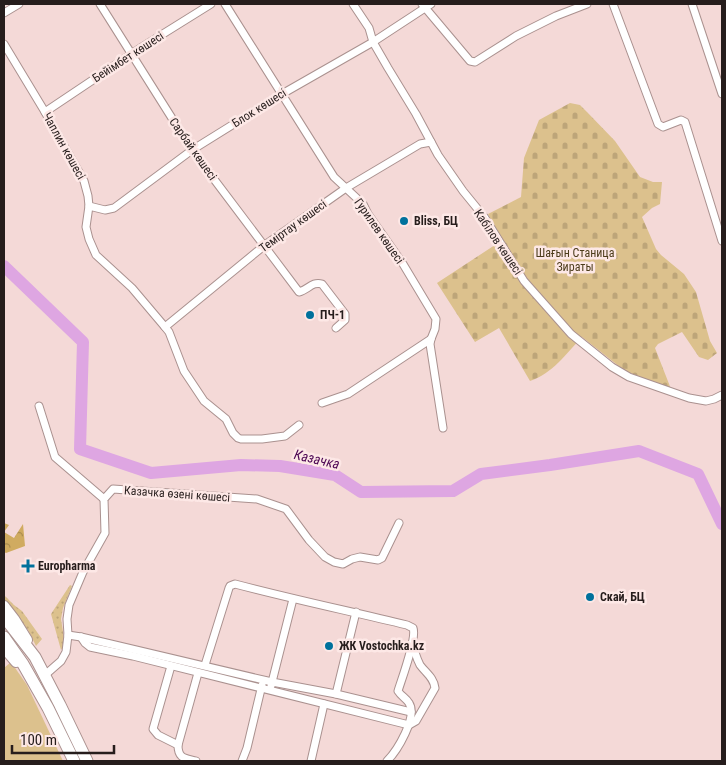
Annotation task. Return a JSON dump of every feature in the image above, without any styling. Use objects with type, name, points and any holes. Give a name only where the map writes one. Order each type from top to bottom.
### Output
[{"type":"main road","points":[[4,606],[25,636],[87,761]]},
{"type":"main road","points":[[4,617],[35,657]]},
{"type":"main road","points":[[4,637],[48,708],[74,761]]},
{"type":"main road","points":[[5,649],[35,686]]},
{"type":"street","points":[[4,13],[19,4]]},
{"type":"street","name":"Сарбай көшесі","points":[[100,4],[192,150],[299,292],[317,283],[322,284],[345,314],[345,320],[336,328]]},
{"type":"street","name":"Бейімбет көшесі","points":[[46,112],[211,4]]},
{"type":"street","name":"Гурилев көшесі","points":[[225,4],[334,177],[362,204],[436,319],[430,344],[443,428]]},
{"type":"street","name":"Кабілов көшесі","points":[[353,4],[369,28],[373,42],[431,142],[463,191],[485,218],[524,281],[571,334],[612,367],[629,377],[689,398],[706,401],[722,395]]},
{"type":"street","points":[[426,5],[470,61],[475,62],[516,36],[556,16],[587,4]]},
{"type":"street","points":[[613,4],[658,124],[663,127],[681,120],[685,122],[722,241]]},
{"type":"street","points":[[692,4],[722,94]]},
{"type":"street","name":"Блок көшесі","points":[[89,206],[105,210],[114,208],[192,150],[282,94],[373,42],[426,5]]},
{"type":"street","name":"Чаплин көшесі","points":[[4,44],[46,112],[84,181],[89,206],[86,226],[88,239],[96,255],[132,288],[166,327],[184,371],[204,401],[226,419],[233,433],[241,439],[285,436],[299,425]]},
{"type":"street","name":"Теміртау көшесі","points":[[166,327],[265,245],[346,188],[420,144],[431,142]]},
{"type":"street","points":[[322,403],[348,394],[431,339]]},
{"type":"street","points":[[39,406],[55,456],[104,499],[105,533],[83,572],[69,605],[66,652],[61,661],[45,676]]},
{"type":"street","name":"Казачка өзені көшесі","points":[[104,499],[112,489],[257,499],[286,510],[325,557],[343,564],[360,557],[374,560],[382,558],[399,523]]},
{"type":"street","points":[[205,665],[229,588],[234,584],[356,612],[413,628],[415,632],[413,642],[398,691],[409,703],[411,712],[409,725],[401,742],[388,761]]},
{"type":"street","points":[[270,691],[293,599]]},
{"type":"street","points":[[336,694],[356,612]]},
{"type":"street","points":[[68,635],[411,712]]},
{"type":"street","points":[[81,637],[90,647],[134,656],[409,725],[416,721],[435,688],[434,683],[416,658],[413,642]]},
{"type":"street","points":[[170,666],[153,729],[158,735],[178,745]]},
{"type":"street","points":[[196,761],[180,756],[178,745],[198,672]]},
{"type":"street","points":[[242,761],[264,680]]},
{"type":"street","points":[[310,761],[324,704]]},
{"type":"green space","name":"Шағын Станица Зираты","points":[[570,103],[580,105],[615,141],[640,177],[653,182],[662,182],[660,204],[642,217],[656,249],[684,274],[696,292],[710,341],[717,353],[708,360],[699,357],[682,332],[658,344],[655,348],[671,389],[625,371],[582,337],[545,374],[530,381],[499,328],[475,342],[437,283],[498,243],[500,240],[488,214],[521,197],[524,158],[539,120]]},
{"type":"green space","points":[[4,523],[9,525],[4,532]]},
{"type":"green space","points":[[23,524],[25,546],[6,553],[4,552],[4,532],[14,538]]},
{"type":"green space","points":[[70,585],[72,586],[63,608],[61,619],[65,644],[61,650],[51,614]]},
{"type":"green space","points":[[4,595],[22,611],[42,639],[36,646],[28,630],[4,600]]},
{"type":"green space","points":[[11,662],[27,685],[63,761],[4,761],[4,668]]},
{"type":"waterway","name":"Казачка","points":[[4,266],[83,342],[80,449],[151,473],[241,465],[280,466],[335,475],[361,492],[453,491],[481,474],[639,451],[698,474],[722,524]]},
{"type":"place","name":"Bliss, БЦ","points":[[404,221]]},
{"type":"place","name":"ПЧ-1","points":[[310,315]]},
{"type":"place","name":"Europharma","points":[[28,566]]},
{"type":"place","name":"Скай, БЦ","points":[[590,597]]},
{"type":"place","name":"ЖК Vostochka.kz","points":[[329,646]]}]
